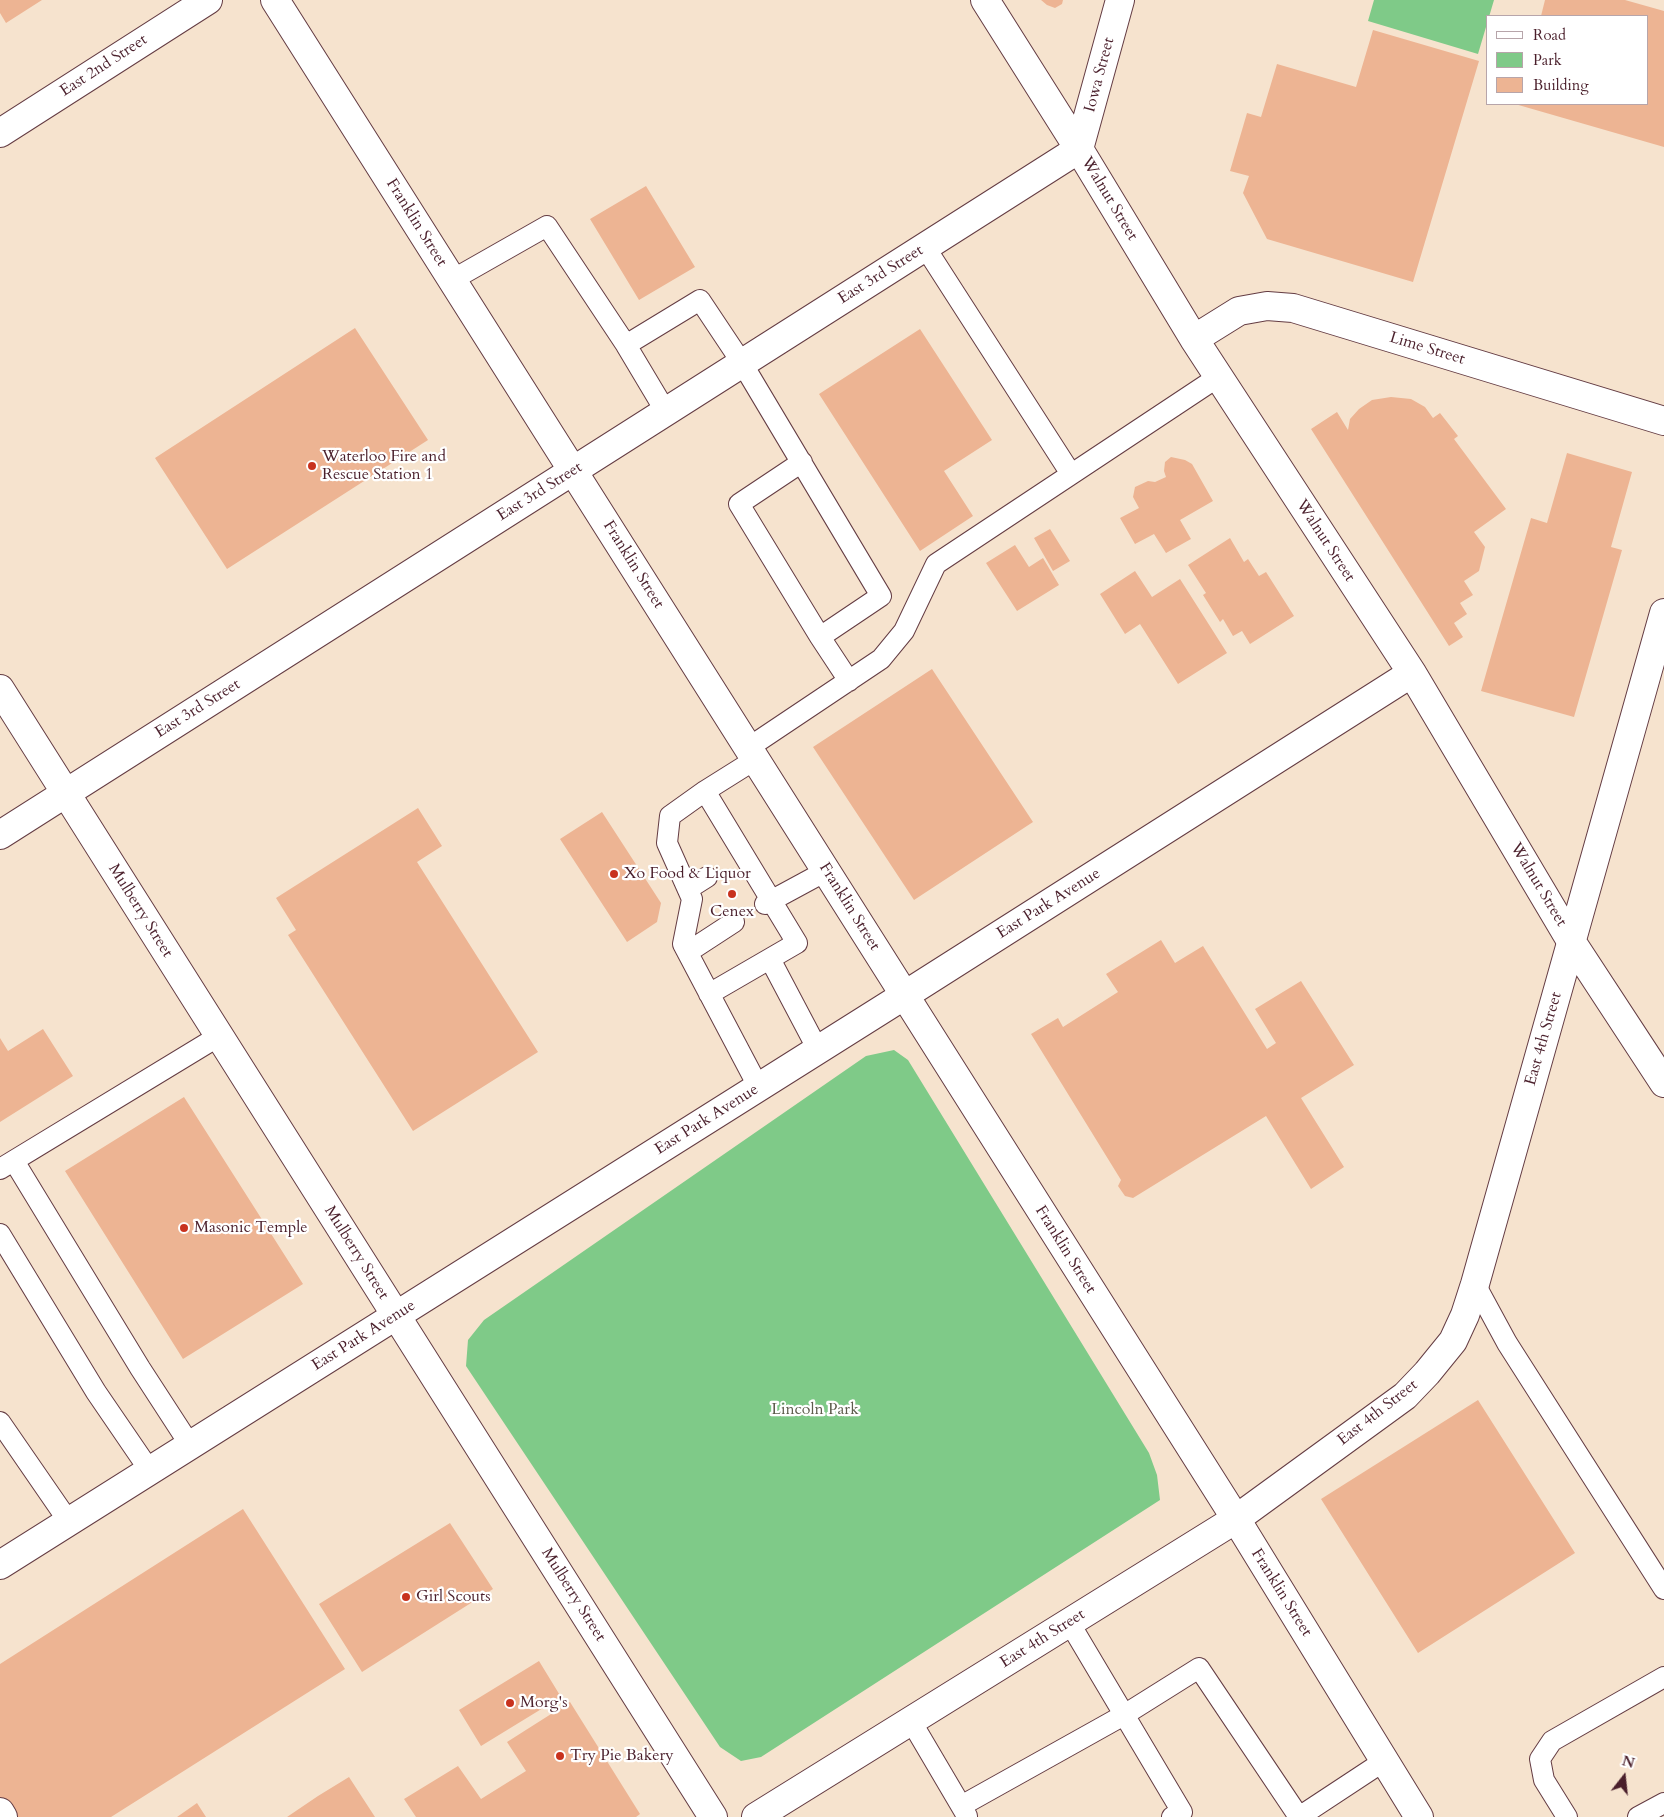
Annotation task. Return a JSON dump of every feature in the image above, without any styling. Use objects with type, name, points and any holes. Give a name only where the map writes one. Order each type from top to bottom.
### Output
[{"type":"street","name":"East 2nd Street","points":[[0,133],[208,0]]},
{"type":"street","name":"Franklin Street","points":[[275,0],[1236,1519],[1419,1817]]},
{"type":"street","name":"Walnut Street","points":[[985,0],[1079,149],[1194,339],[1412,673],[1571,941],[1664,1083]]},
{"type":"street","name":"Iowa Street","points":[[1079,149],[1120,0]]},
{"type":"street","name":"East 3rd Street","points":[[0,835],[1079,149]]},
{"type":"street","name":"Lime Street","points":[[1194,339],[1239,311],[1267,306],[1293,308],[1664,421]]},
{"type":"street","name":"East 4th Street","points":[[756,1817],[1236,1519],[1405,1396],[1428,1373],[1453,1341],[1475,1284],[1664,613]]},
{"type":"street","name":"East Park Avenue","points":[[0,1565],[759,1088],[1412,673]]},
{"type":"street","name":"Mulberry Street","points":[[0,689],[713,1817]]},
{"type":"street","points":[[0,1812],[3,1817]]},
{"type":"lane","points":[[452,280],[546,226],[626,345],[666,412]]},
{"type":"lane","points":[[925,247],[1071,474]]},
{"type":"lane","points":[[626,345],[700,300],[742,363],[882,596],[820,636]]},
{"type":"lane","points":[[759,1088],[683,944],[692,899],[667,843],[670,816],[849,681],[882,660],[904,631],[936,564],[1218,376]]},
{"type":"lane","points":[[802,462],[739,504],[849,681]]},
{"type":"lane","points":[[705,791],[740,856],[768,902],[797,944],[709,994]]},
{"type":"lane","points":[[768,902],[826,871]]},
{"type":"lane","points":[[688,889],[707,877]]},
{"type":"lane","points":[[688,952],[734,922]]},
{"type":"lane","points":[[770,958],[818,1050]]},
{"type":"lane","points":[[190,1445],[7,1165],[219,1036]]},
{"type":"lane","points":[[0,1234],[96,1392],[150,1471]]},
{"type":"lane","points":[[1475,1284],[1507,1343],[1664,1589]]},
{"type":"lane","points":[[0,1422],[69,1522]]},
{"type":"lane","points":[[1069,1622],[1180,1815]]},
{"type":"lane","points":[[910,1721],[964,1812],[1199,1668],[1299,1817],[1384,1761]]},
{"type":"lane","points":[[1567,1817],[1544,1780],[1540,1759],[1552,1741],[1664,1677]]},
{"type":"lane","points":[[1638,1817],[1664,1804]]},
{"type":"green space","points":[[1374,0],[1494,0],[1490,15],[1486,15],[1486,27],[1478,54],[1368,21]]},
{"type":"green space","name":"Lincoln Park","points":[[894,1050],[908,1060],[1149,1453],[1157,1475],[1160,1500],[761,1757],[741,1761],[720,1747],[466,1366],[468,1340],[484,1320],[866,1056]]},
{"type":"building","points":[[0,0],[42,0],[6,23],[0,13]]},
{"type":"building","points":[[1041,0],[1063,0],[1062,4],[1055,8]]},
{"type":"building","points":[[1545,0],[1625,0],[1664,11],[1664,147],[1518,105],[1649,105],[1649,15],[1541,15]]},
{"type":"building","points":[[1373,30],[1479,61],[1413,282],[1267,239],[1243,193],[1249,176],[1230,171],[1247,113],[1261,117],[1277,64],[1356,87]]},
{"type":"building","points":[[646,186],[695,267],[639,300],[590,219]]},
{"type":"building","points":[[355,328],[428,440],[227,569],[155,458]]},
{"type":"building","points":[[920,329],[992,440],[944,471],[973,516],[920,551],[819,394]]},
{"type":"building","points":[[1391,397],[1411,399],[1425,407],[1433,418],[1440,413],[1458,436],[1454,439],[1506,509],[1474,532],[1485,547],[1479,571],[1464,581],[1473,595],[1460,603],[1467,614],[1454,623],[1463,637],[1449,646],[1311,429],[1337,412],[1348,430],[1350,419],[1359,409],[1372,400]]},
{"type":"building","points":[[1567,453],[1632,472],[1611,547],[1622,550],[1574,717],[1481,691],[1531,518],[1547,523]]},
{"type":"building","points":[[1171,457],[1185,460],[1192,464],[1213,501],[1180,520],[1191,539],[1166,553],[1154,534],[1135,544],[1120,518],[1139,508],[1133,497],[1135,487],[1148,481],[1155,482],[1166,477],[1164,471],[1165,462]]},
{"type":"building","points":[[1050,529],[1070,561],[1053,571],[1034,538]]},
{"type":"building","points":[[1230,538],[1244,562],[1248,559],[1259,576],[1266,572],[1294,616],[1250,644],[1242,631],[1233,636],[1223,619],[1220,622],[1203,595],[1206,593],[1188,565]]},
{"type":"building","points":[[1015,545],[1029,567],[1043,558],[1059,585],[1017,611],[986,563]]},
{"type":"building","points":[[1135,571],[1152,597],[1180,579],[1227,653],[1178,684],[1140,624],[1125,634],[1100,594]]},
{"type":"building","points":[[932,669],[1033,822],[914,900],[813,747]]},
{"type":"building","points":[[418,808],[442,846],[417,862],[538,1052],[413,1131],[288,935],[296,930],[276,898]]},
{"type":"building","points":[[602,812],[661,903],[657,922],[627,942],[560,839]]},
{"type":"building","points":[[1161,940],[1175,963],[1203,946],[1267,1049],[1276,1043],[1255,1009],[1301,981],[1354,1065],[1301,1098],[1344,1167],[1311,1189],[1266,1116],[1133,1198],[1125,1196],[1118,1186],[1121,1180],[1031,1034],[1058,1018],[1063,1027],[1118,992],[1106,974]]},
{"type":"building","points":[[43,1029],[73,1076],[0,1122],[0,1038],[8,1051]]},
{"type":"building","name":"Masonic Temple","points":[[184,1097],[303,1284],[183,1359],[65,1171]]},
{"type":"building","points":[[1478,1400],[1575,1553],[1418,1653],[1321,1499]]},
{"type":"building","points":[[243,1509],[345,1669],[111,1817],[0,1817],[0,1664]]},
{"type":"building","name":"Girl Scouts","points":[[450,1523],[493,1589],[362,1672],[319,1604]]},
{"type":"building","name":"Morg's","points":[[539,1661],[561,1697],[481,1746],[459,1710]]},
{"type":"building","name":"Try Pie Bakery","points":[[570,1702],[640,1814],[636,1817],[416,1817],[404,1799],[458,1766],[481,1799],[526,1771],[507,1742]]},
{"type":"building","points":[[349,1777],[375,1817],[287,1817],[318,1796]]},
{"type":"building","points":[[197,1803],[206,1817],[177,1817]]},
{"type":"place","name":"Waterloo Fire and Rescue Station 1","points":[[312,466]]},
{"type":"place","name":"Xo Food & Liquor","points":[[614,874]]},
{"type":"place","name":"Cenex","points":[[732,894]]},
{"type":"place","name":"Masonic Temple","points":[[184,1228]]},
{"type":"place","name":"Girl Scouts","points":[[406,1597]]},
{"type":"place","name":"Morg's","points":[[510,1703]]},
{"type":"place","name":"Try Pie Bakery","points":[[560,1756]]}]
